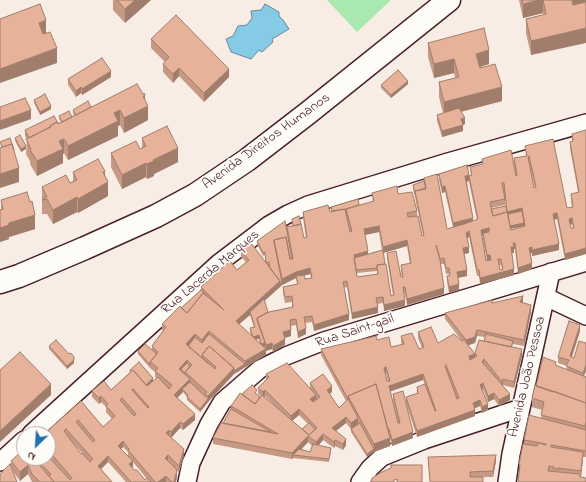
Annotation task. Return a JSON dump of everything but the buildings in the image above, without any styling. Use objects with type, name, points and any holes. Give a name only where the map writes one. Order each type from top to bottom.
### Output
[{"type":"main road","name":"Avenida Direitos Humanos","points":[[0,282],[20,276],[85,248],[156,216],[195,195],[247,160],[302,118],[449,0]]},
{"type":"street","name":"Rua Lacerda Marques","points":[[40,426],[219,263],[269,225],[288,214],[308,205],[448,162],[586,123]]},
{"type":"street","name":"Rua Saint-gail","points":[[187,482],[191,463],[209,424],[222,402],[260,369],[286,356],[324,341],[586,262]]},
{"type":"street","name":"Avenida João Pessoa","points":[[507,482],[511,454],[551,272]]},
{"type":"street","points":[[546,297],[586,316]]},
{"type":"street","points":[[360,482],[370,468],[382,457],[424,440],[521,408]]},
{"type":"street","points":[[0,462],[16,447]]},
{"type":"green space","points":[[327,0],[391,0],[357,32]]},
{"type":"water","points":[[265,4],[279,12],[279,16],[289,29],[272,39],[273,42],[262,52],[259,50],[251,59],[231,52],[226,39],[233,36],[238,26],[247,25],[252,18],[251,11],[261,10]]}]
